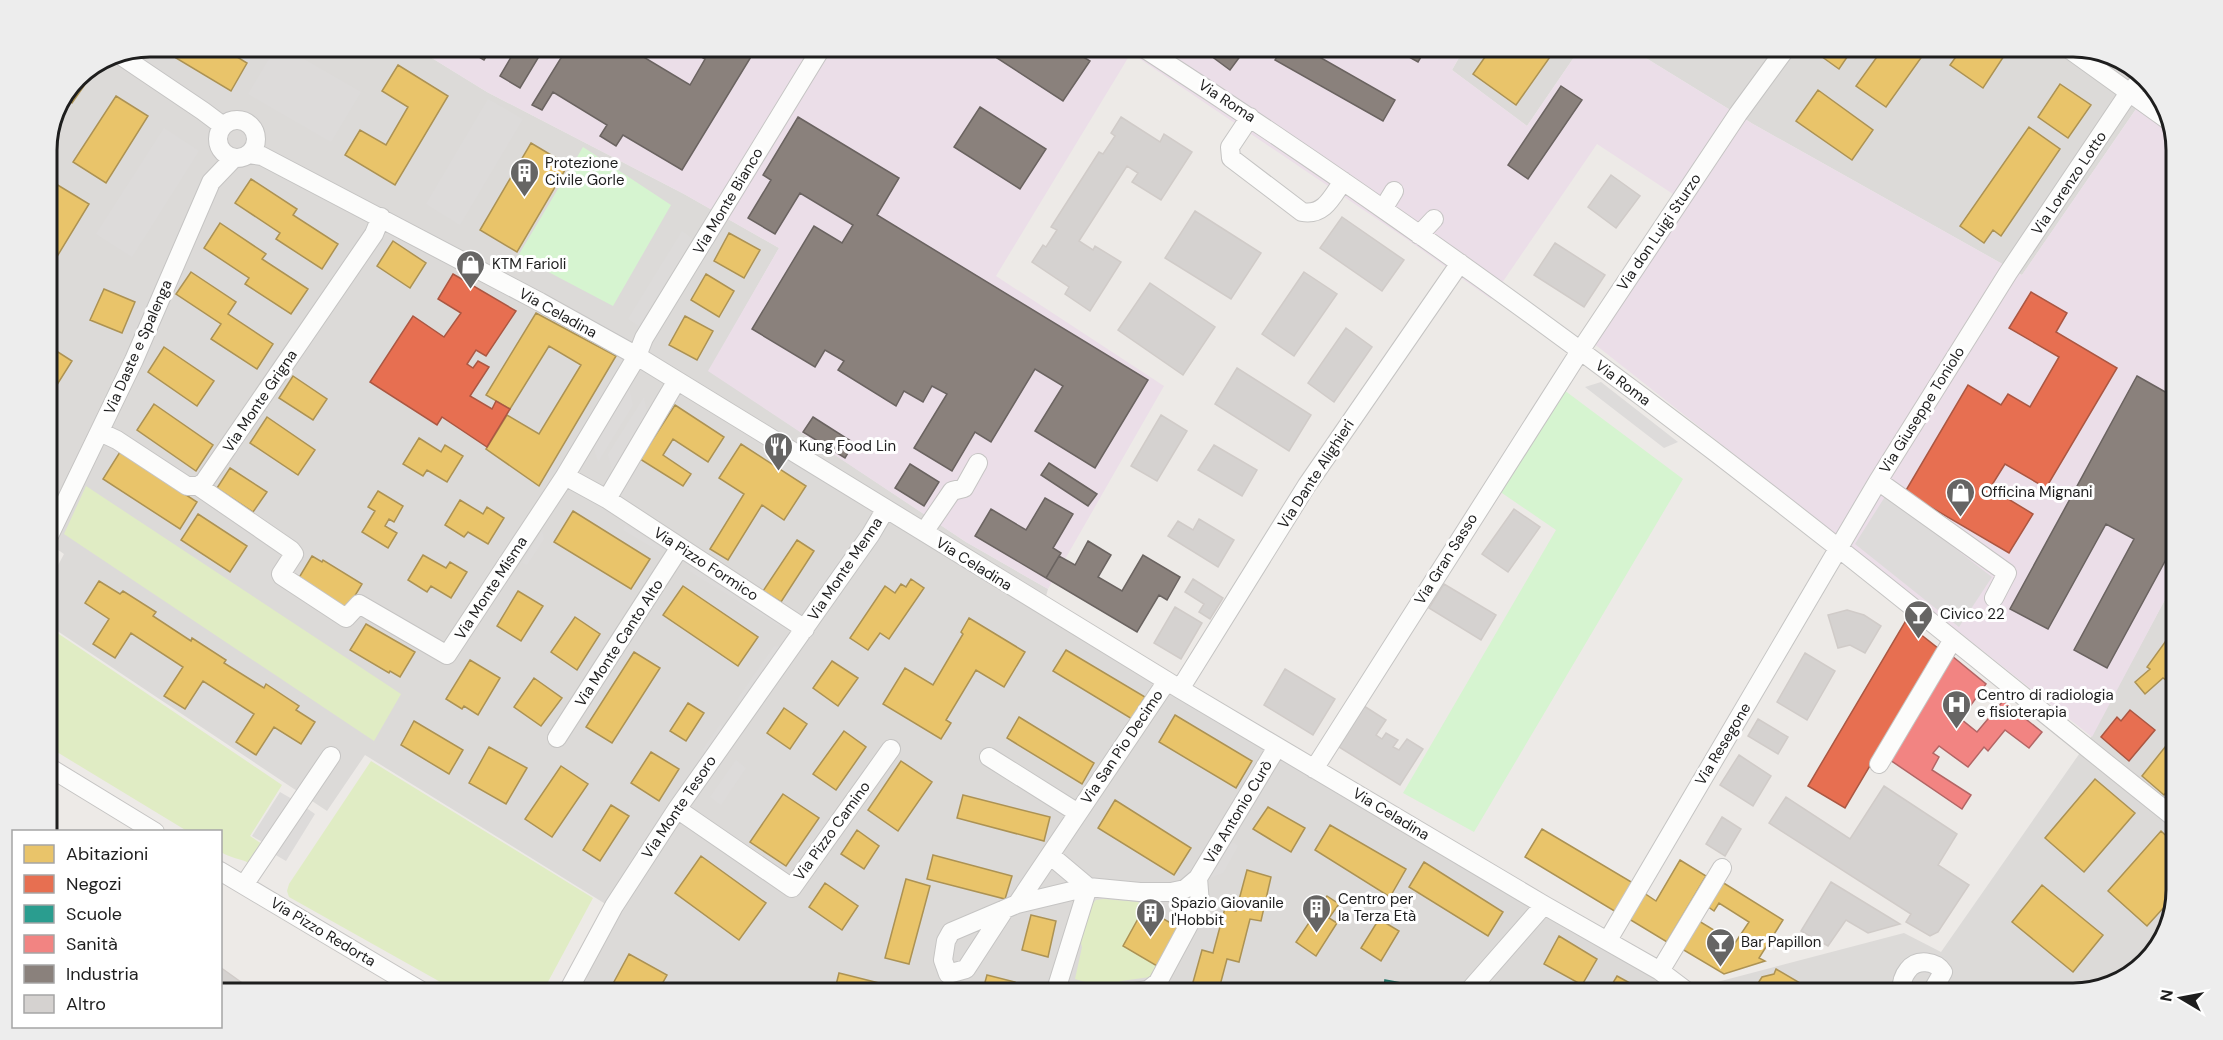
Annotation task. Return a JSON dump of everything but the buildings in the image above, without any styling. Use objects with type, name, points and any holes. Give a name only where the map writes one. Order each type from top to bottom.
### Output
[{"type":"street","name":"Via Monte Bianco","points":[[565,476],[636,356],[644,338],[815,57]]},
{"type":"street","name":"Via Roma","points":[[1159,57],[1343,181],[1580,351],[1839,548],[2166,811]]},
{"type":"street","name":"Via don Luigi Sturzo","points":[[1580,351],[1738,114],[1779,57]]},
{"type":"street","points":[[2082,58],[2158,113]]},
{"type":"street","points":[[128,60],[223,126]]},
{"type":"street","name":"Via Lorenzo Lotto","points":[[2008,273],[2138,84]]},
{"type":"street","points":[[1250,117],[1230,147],[1231,158],[1302,212],[1311,214],[1321,209],[1343,181]]},
{"type":"street","points":[[235,120],[248,123],[254,130],[256,138],[254,147],[241,156],[224,153],[220,148],[218,137],[223,126],[235,120]]},
{"type":"street","name":"Via Celadina","points":[[241,156],[262,156],[381,217],[636,356],[1174,685],[1544,905],[1608,940],[1676,983]]},
{"type":"street","name":"Via Daste e Spalenga","points":[[57,520],[134,360],[211,182],[241,156]]},
{"type":"street","points":[[1383,209],[1394,192]]},
{"type":"street","name":"Via Monte Grigna","points":[[198,486],[204,482],[335,292],[374,234],[381,217]]},
{"type":"street","points":[[1419,235],[1434,219]]},
{"type":"street","name":"Via Dante Alighieri","points":[[1174,685],[1307,485],[1460,264]]},
{"type":"street","name":"Via Giuseppe Toniolo","points":[[1839,548],[1878,481],[2008,273]]},
{"type":"street","name":"Via Gran Sasso","points":[[1314,769],[1580,351]]},
{"type":"street","points":[[607,499],[676,382]]},
{"type":"street","points":[[100,432],[117,440],[187,486],[198,486]]},
{"type":"street","points":[[924,532],[952,491],[964,489],[978,463]]},
{"type":"street","name":"Via Monte Misma","points":[[198,486],[291,550],[294,554],[281,574],[282,576],[346,618],[359,604],[447,655],[565,476]]},
{"type":"street","name":"Via Pizzo Formico","points":[[565,476],[607,499],[805,629]]},
{"type":"street","points":[[1878,481],[2007,573],[1994,598]]},
{"type":"street","name":"Via Monte Menna","points":[[805,629],[885,510]]},
{"type":"street","name":"Via Monte Canto Alto","points":[[557,738],[680,547]]},
{"type":"street","name":"Via Resegone","points":[[1608,940],[1839,548]]},
{"type":"street","name":"Via Monte Tesoro","points":[[572,983],[614,906],[676,809],[805,629]]},
{"type":"street","points":[[1879,764],[1952,641]]},
{"type":"street","name":"Via San Pio Decimo","points":[[1088,887],[1011,906],[1174,685]]},
{"type":"street","name":"Via Antonio Curò","points":[[1088,887],[1140,892],[1171,892],[1185,889],[1198,878],[1277,747]]},
{"type":"street","name":"Via Pizzo Camino","points":[[676,809],[792,888],[891,748]]},
{"type":"street","points":[[244,885],[331,756]]},
{"type":"street","name":"Via San Pio Decimo","points":[[989,757],[1078,813]]},
{"type":"street","points":[[57,772],[153,830]]},
{"type":"street","points":[[1050,855],[1088,887],[1058,983]]},
{"type":"street","points":[[1660,971],[1722,868]]},
{"type":"street","name":"Via Pizzo Redorta","points":[[222,872],[408,983]]},
{"type":"street","name":"Via Antonio Curò","points":[[1162,983],[1200,904],[1198,878]]},
{"type":"street","points":[[1476,983],[1544,905]]},
{"type":"street","points":[[1903,983],[1908,969],[1916,963],[1929,962],[1940,966],[1943,972],[1936,983]]},
{"type":"shaded area","points":[[150,57],[430,57],[487,92],[684,194],[779,248],[709,371],[966,542],[1048,589],[1041,614],[1669,983],[583,983],[620,913],[365,755],[327,811],[57,631],[57,567],[64,554],[57,549],[57,144],[64,114],[73,98],[84,84],[98,73],[114,64],[132,59]]},
{"type":"shaded area","points":[[270,57],[300,57],[361,92],[331,142],[248,94]]},
{"type":"shaded area","points":[[430,57],[1129,57],[996,276],[1164,386],[1048,589],[966,542],[708,371],[779,248],[684,194],[487,92]]},
{"type":"shaded area","points":[[1137,57],[1459,57],[1452,70],[1527,126],[1574,57],[1644,57],[1753,124],[2022,275],[2136,109],[2163,128],[2166,144],[2166,598],[2092,737],[1583,335],[1676,196],[1597,144],[1491,299],[1408,240]]},
{"type":"shaded area","points":[[1459,57],[1574,57],[1527,126],[1452,70]]},
{"type":"shaded area","points":[[1644,57],[2073,57],[2091,59],[2109,64],[2130,76],[2150,98],[2163,128],[2136,109],[2022,275],[1753,124]]},
{"type":"shaded area","points":[[488,99],[523,119],[460,225],[426,204]]},
{"type":"shaded area","points":[[164,128],[199,151],[132,257],[96,234]]},
{"type":"shaded area","points":[[682,231],[693,239],[639,326],[628,319]]},
{"type":"shaded area","points":[[1601,382],[1678,442],[1664,448],[1585,387]]},
{"type":"shaded area","points":[[629,386],[633,405],[598,462],[593,445]]},
{"type":"shaded area","points":[[644,397],[647,413],[612,471],[608,454]]},
{"type":"shaded area","points":[[1886,495],[1992,577],[1959,627],[1855,544]]},
{"type":"shaded area","points":[[625,525],[663,548],[660,552],[623,530]]},
{"type":"shaded area","points":[[542,531],[544,539],[527,565],[522,563]]},
{"type":"shaded area","points":[[692,566],[782,622],[779,626],[689,571]]},
{"type":"shaded area","points":[[2166,598],[2166,890],[2159,926],[2143,951],[2125,967],[2103,978],[2073,983],[1713,983],[1904,933],[1941,952],[2091,737]]},
{"type":"shaded area","points":[[774,646],[782,647],[743,704],[737,700]]},
{"type":"shaded area","points":[[720,725],[726,729],[707,755],[703,749]]},
{"type":"shaded area","points":[[736,760],[746,768],[721,805],[710,797]]},
{"type":"shaded area","points":[[280,792],[292,799],[264,843],[252,836]]},
{"type":"shaded area","points":[[305,807],[315,814],[286,861],[274,854]]},
{"type":"shaded area","points":[[1234,843],[1238,846],[1223,873],[1204,880],[1222,846]]},
{"type":"green space","points":[[583,147],[671,205],[613,306],[518,256]]},
{"type":"green space","points":[[1564,390],[1683,479],[1474,832],[1403,793],[1556,530],[1499,491]]},
{"type":"green space","points":[[86,486],[401,694],[374,741],[64,534]]},
{"type":"green space","points":[[57,633],[282,785],[250,836],[262,844],[249,863],[222,853],[222,830],[185,830],[57,752]]},
{"type":"green space","points":[[371,761],[593,898],[547,983],[442,983],[289,897],[287,891],[289,884]]},
{"type":"green space","points":[[1096,900],[1138,902],[1144,908],[1123,946],[1157,966],[1150,977],[1118,983],[1088,983],[1075,979],[1082,947],[1080,940],[1090,906]]},
{"type":"place","name":"Protezione Civile Gorle","points":[[524,198]]},
{"type":"place","name":"KTM Farioli","points":[[471,290]]},
{"type":"place","name":"Kung Food Lin","points":[[778,472]]},
{"type":"place","name":"Officina Mignani","points":[[1960,518]]},
{"type":"place","name":"Civico 22","points":[[1919,640]]},
{"type":"place","name":"Centro di radiologia e fisioterapia","points":[[1956,730]]},
{"type":"place","name":"Centro per la Terza Età","points":[[1317,934]]},
{"type":"place","name":"Spazio Giovanile l'Hobbit","points":[[1150,938]]},
{"type":"place","name":"Bar Papillon","points":[[1720,968]]}]
